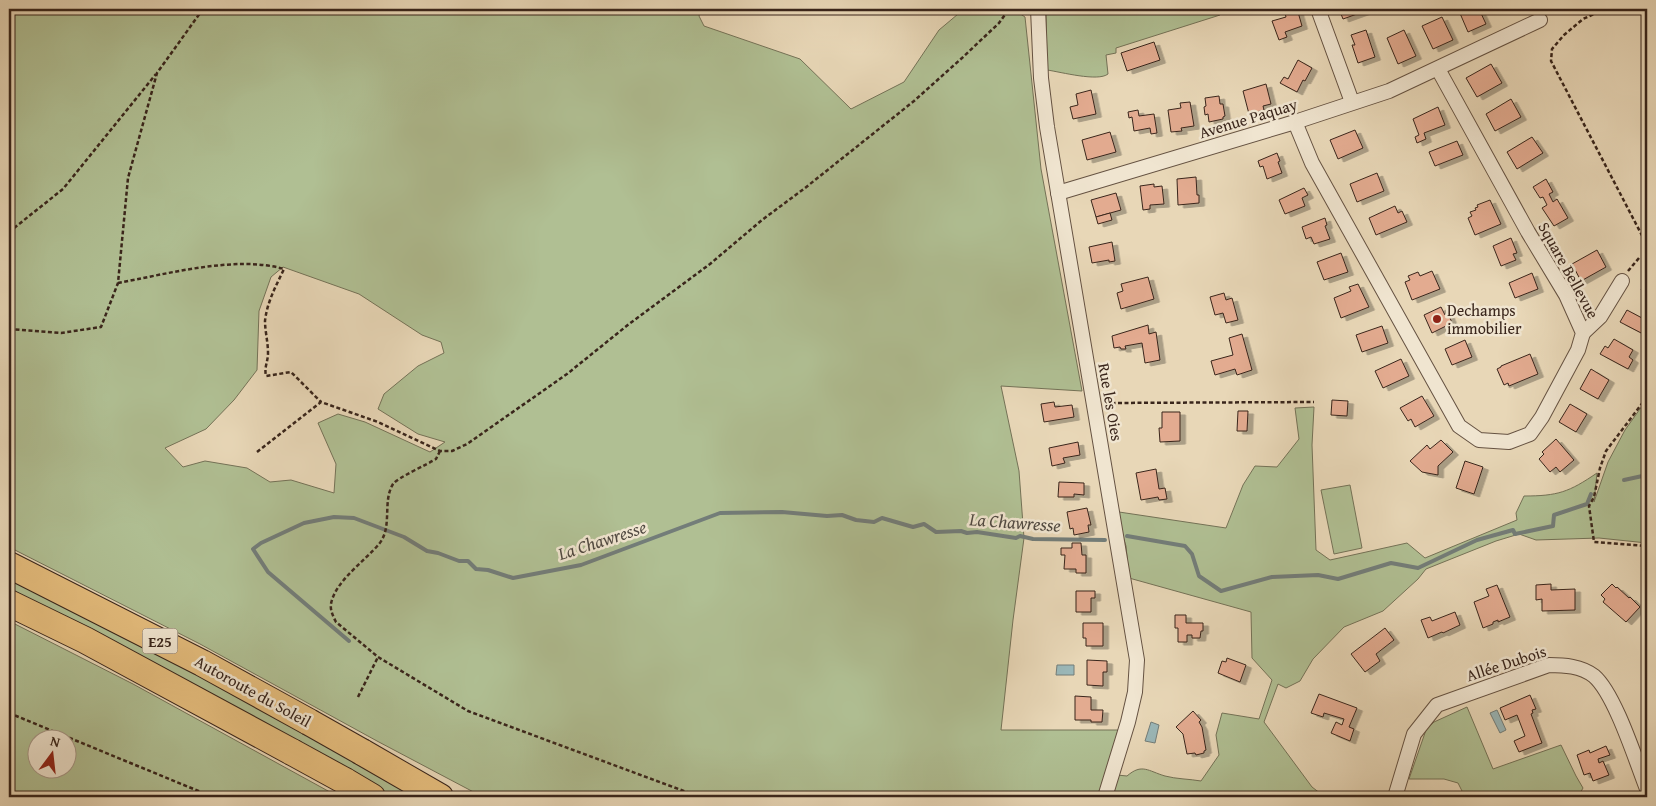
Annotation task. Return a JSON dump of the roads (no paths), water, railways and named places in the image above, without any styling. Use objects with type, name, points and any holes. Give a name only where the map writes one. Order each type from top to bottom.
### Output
[{"type":"highway","name":"Autoroute du Soleil","points":[[9,565],[202,663],[440,797]]},
{"type":"highway","name":"Autoroute du Soleil","points":[[9,603],[102,649],[372,797]]},
{"type":"street","name":"Rue les Oies","points":[[1038,9],[1041,78],[1058,193],[1137,660],[1135,692],[1128,722],[1104,797]]},
{"type":"street","points":[[1318,9],[1352,102],[1389,91],[1540,20]]},
{"type":"street","name":"Square Bellevue","points":[[1295,122],[1312,163],[1459,426],[1479,440],[1509,442],[1530,434],[1542,417],[1578,350],[1583,333],[1566,295],[1528,232],[1438,69]]},
{"type":"street","name":"Avenue Paquay","points":[[1058,193],[1295,122],[1352,102]]},
{"type":"street","points":[[1583,333],[1600,317],[1622,281]]},
{"type":"street","name":"Allée Dubois","points":[[1395,797],[1414,734],[1437,706],[1549,664],[1566,665],[1594,676],[1614,705],[1647,788]]},
{"type":"water","points":[[1057,665],[1074,665],[1074,675],[1056,675]]},
{"type":"water","points":[[1497,710],[1506,730],[1500,733],[1490,713]]},
{"type":"water","points":[[1151,722],[1159,725],[1155,743],[1145,741]]},
{"type":"waterway","points":[[1624,480],[1647,475]]},
{"type":"waterway","points":[[1127,536],[1185,546],[1192,554],[1199,576],[1221,591],[1272,577],[1318,575],[1338,579],[1391,563],[1418,568],[1477,540],[1513,530],[1515,534],[1553,526],[1554,515],[1587,504],[1591,494]]},
{"type":"waterway","name":"La Chawresse","points":[[349,641],[268,572],[253,549],[261,543],[304,523],[334,517],[354,518],[404,537],[427,551],[459,561],[468,561],[476,569],[488,570],[513,578],[581,565],[720,513],[782,512],[827,516],[842,515],[856,520],[874,522],[882,518],[913,527],[924,524],[936,532],[977,532],[1033,539],[1105,540]]},
{"type":"place","name":"Dechamps immobilier","points":[[1437,319]]}]
